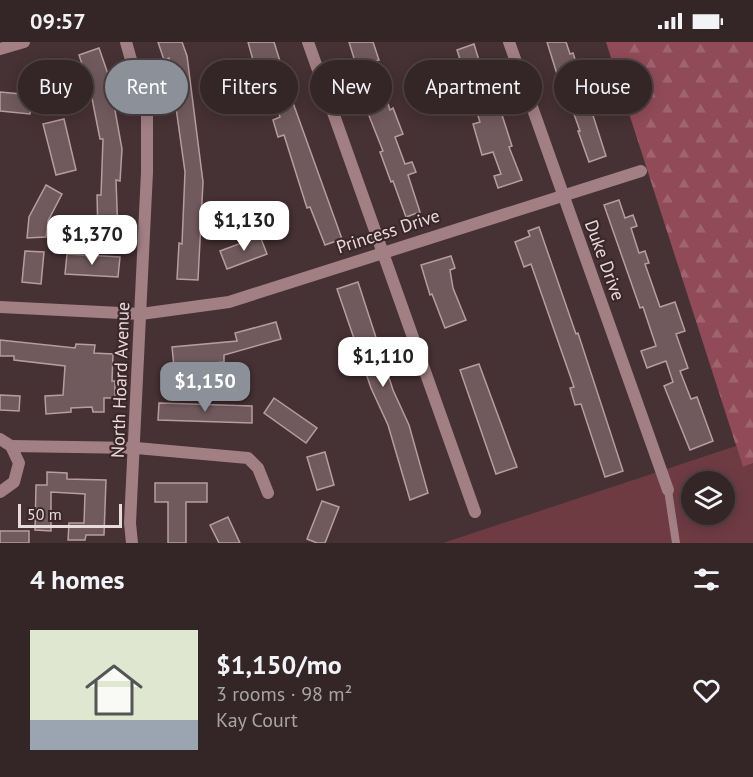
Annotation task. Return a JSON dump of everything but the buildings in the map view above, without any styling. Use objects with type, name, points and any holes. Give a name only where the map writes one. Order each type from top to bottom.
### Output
[{"type":"street","points":[[0,49],[24,42]]},
{"type":"street","name":"North Hoard Avenue","points":[[126,42],[147,116],[147,172],[136,448],[130,523],[132,543]]},
{"type":"street","points":[[308,42],[475,512]]},
{"type":"street","name":"Duke Drive","points":[[509,42],[668,490]]},
{"type":"street","name":"Princess Drive","points":[[0,307],[141,315],[229,302],[382,251],[641,171]]},
{"type":"street","points":[[0,439],[11,446],[136,448],[248,458],[258,468],[268,493]]},
{"type":"street","points":[[0,492],[14,482],[18,473],[19,463],[11,446]]},
{"type":"lane","points":[[668,490],[676,543]]},
{"type":"shaded area","points":[[736,446],[743,467],[753,463],[753,543],[443,543]]},
{"type":"green space","points":[[606,42],[753,42],[753,463],[743,467],[629,114],[652,114],[652,60],[612,60]]}]
